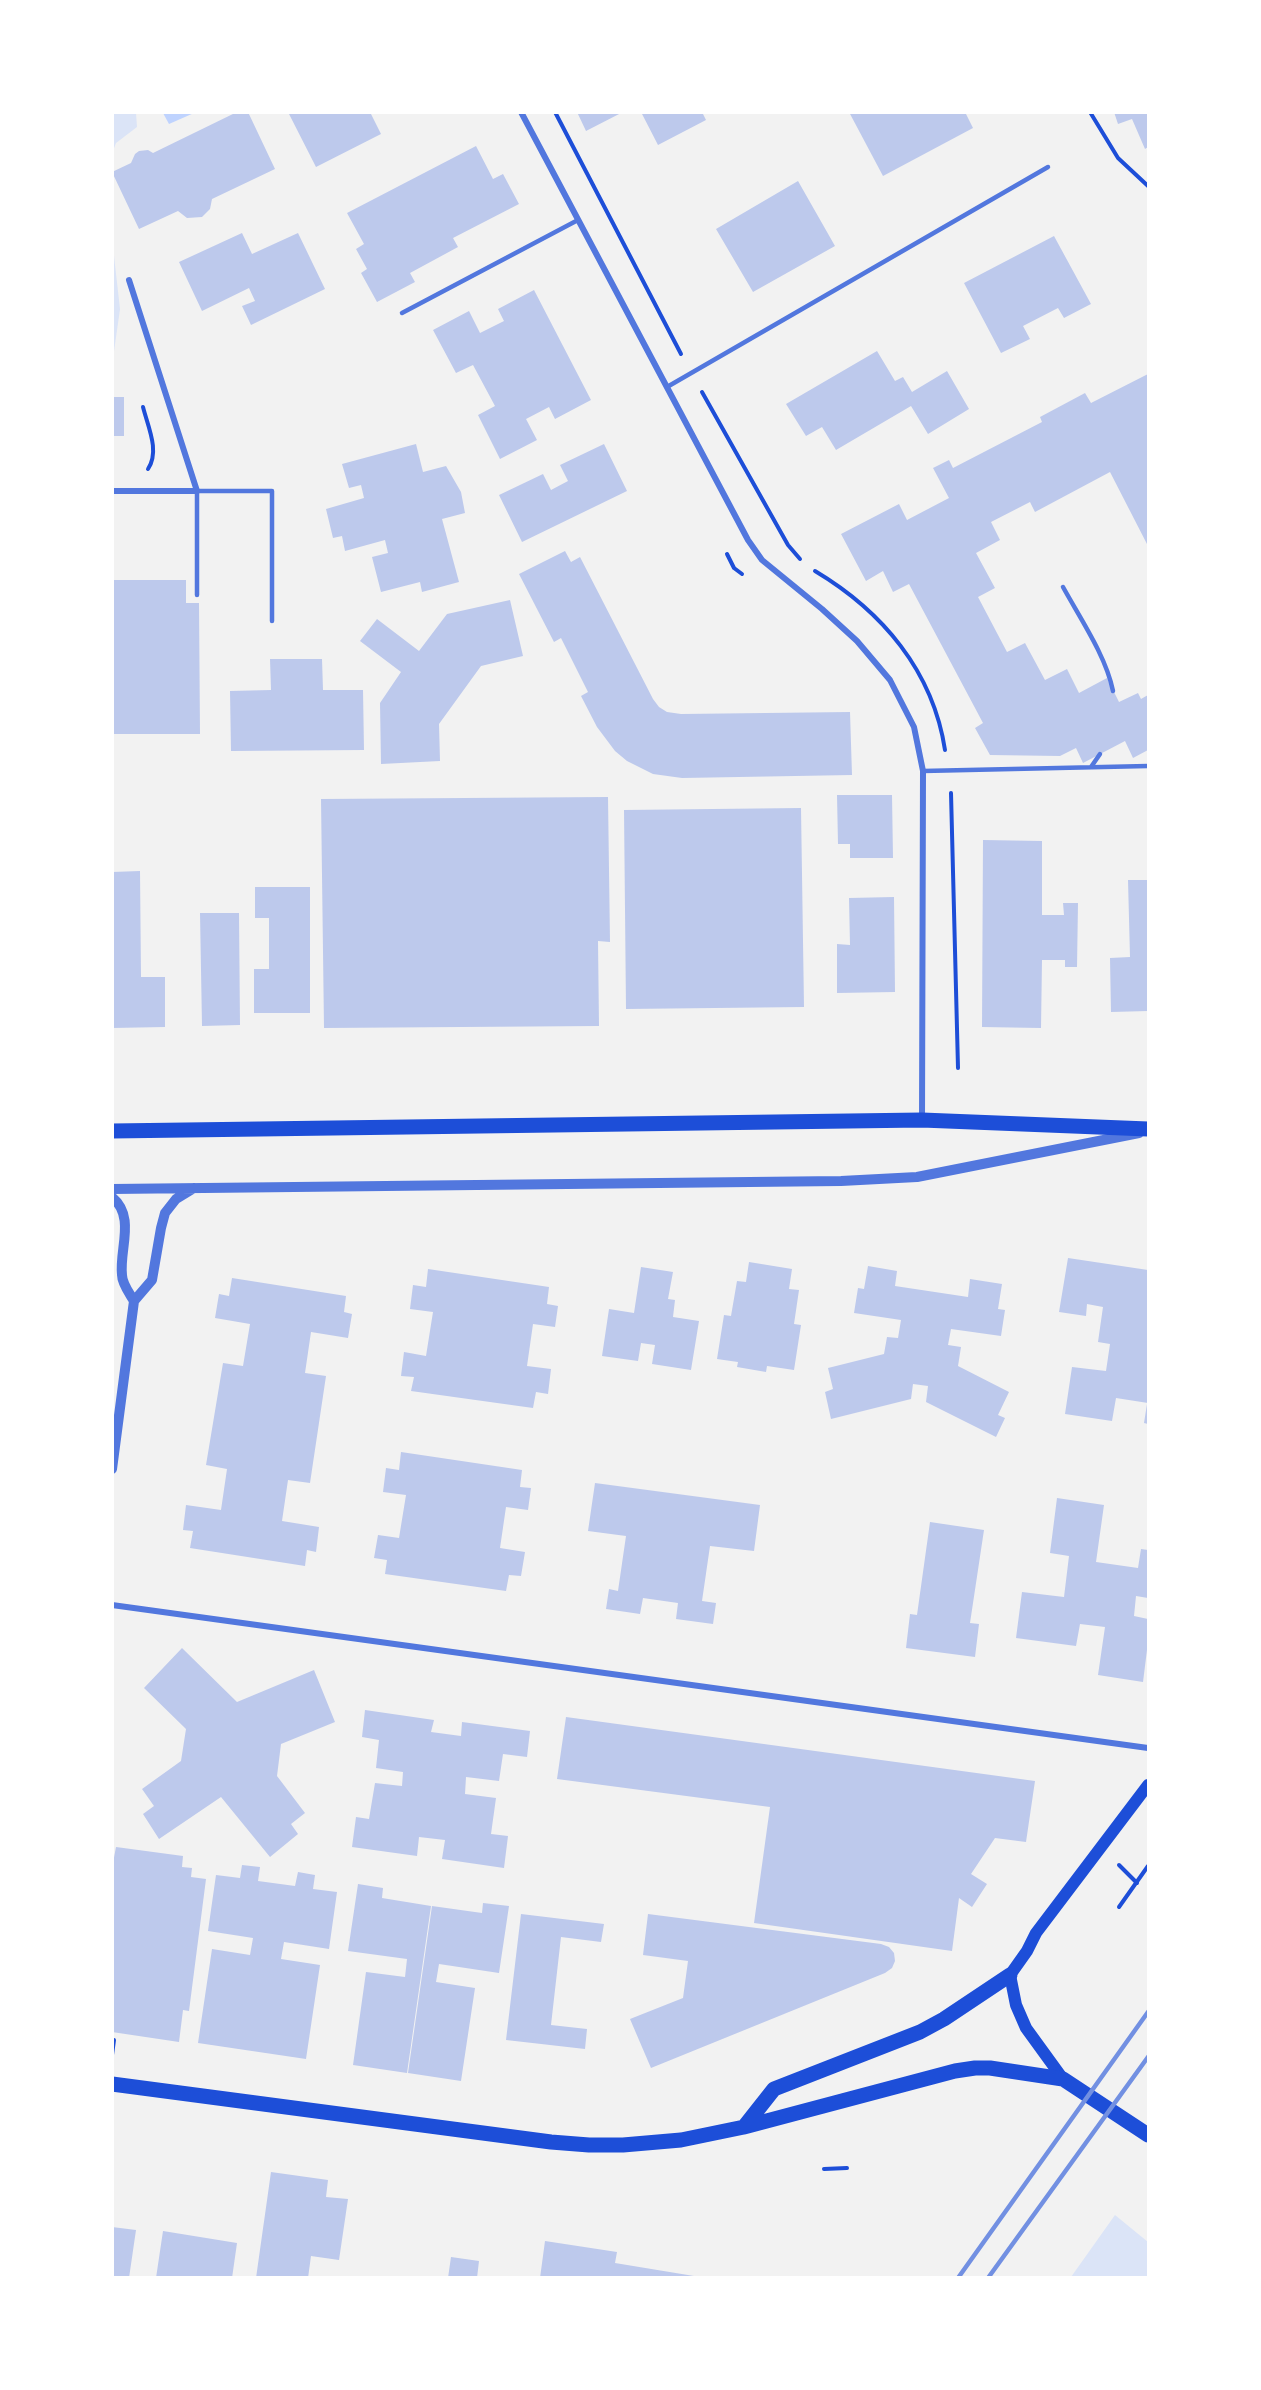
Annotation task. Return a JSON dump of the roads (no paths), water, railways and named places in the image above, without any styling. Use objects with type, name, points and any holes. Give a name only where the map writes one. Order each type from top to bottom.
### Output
[{"type":"main road","points":[[112,1131],[922,1120],[1149,1130]]},
{"type":"main road","points":[[744,2127],[774,2089],[920,2032],[944,2019],[1010,1975],[1027,1951],[1036,1933],[1149,1785]]},
{"type":"main road","points":[[1010,1975],[1016,2005],[1026,2028],[1063,2079],[1149,2135]]},
{"type":"main road","points":[[112,2084],[589,2145],[623,2145],[681,2140],[744,2127],[975,2068],[1021,2071],[1063,2079]]},
{"type":"street","points":[[521,112],[748,540],[762,560],[849,633],[890,680],[914,727],[923,771],[922,1120]]},
{"type":"street","points":[[112,491],[197,491],[129,280]]},
{"type":"street","points":[[112,1189],[841,1181],[917,1178],[1149,1130]]},
{"type":"street","points":[[112,1469],[134,1301],[152,1280],[160,1228],[165,1213],[176,1199],[194,1188]]},
{"type":"street","points":[[112,1197],[123,1213],[126,1226],[121,1277],[134,1301]]},
{"type":"street","points":[[112,1605],[1149,1748]]},
{"type":"lane","points":[[667,387],[1048,167]]},
{"type":"lane","points":[[402,313],[578,220]]},
{"type":"lane","points":[[197,595],[197,491],[272,491],[272,621]]},
{"type":"lane","points":[[1063,586],[1101,658],[1113,691]]},
{"type":"lane","points":[[1091,767],[1100,754]]},
{"type":"lane","points":[[923,771],[1149,766]]},
{"type":"water","points":[[163,113],[194,113],[169,124]]},
{"type":"railway","points":[[958,2278],[1148,2012]]},
{"type":"railway","points":[[988,2278],[1148,2057]]}]
